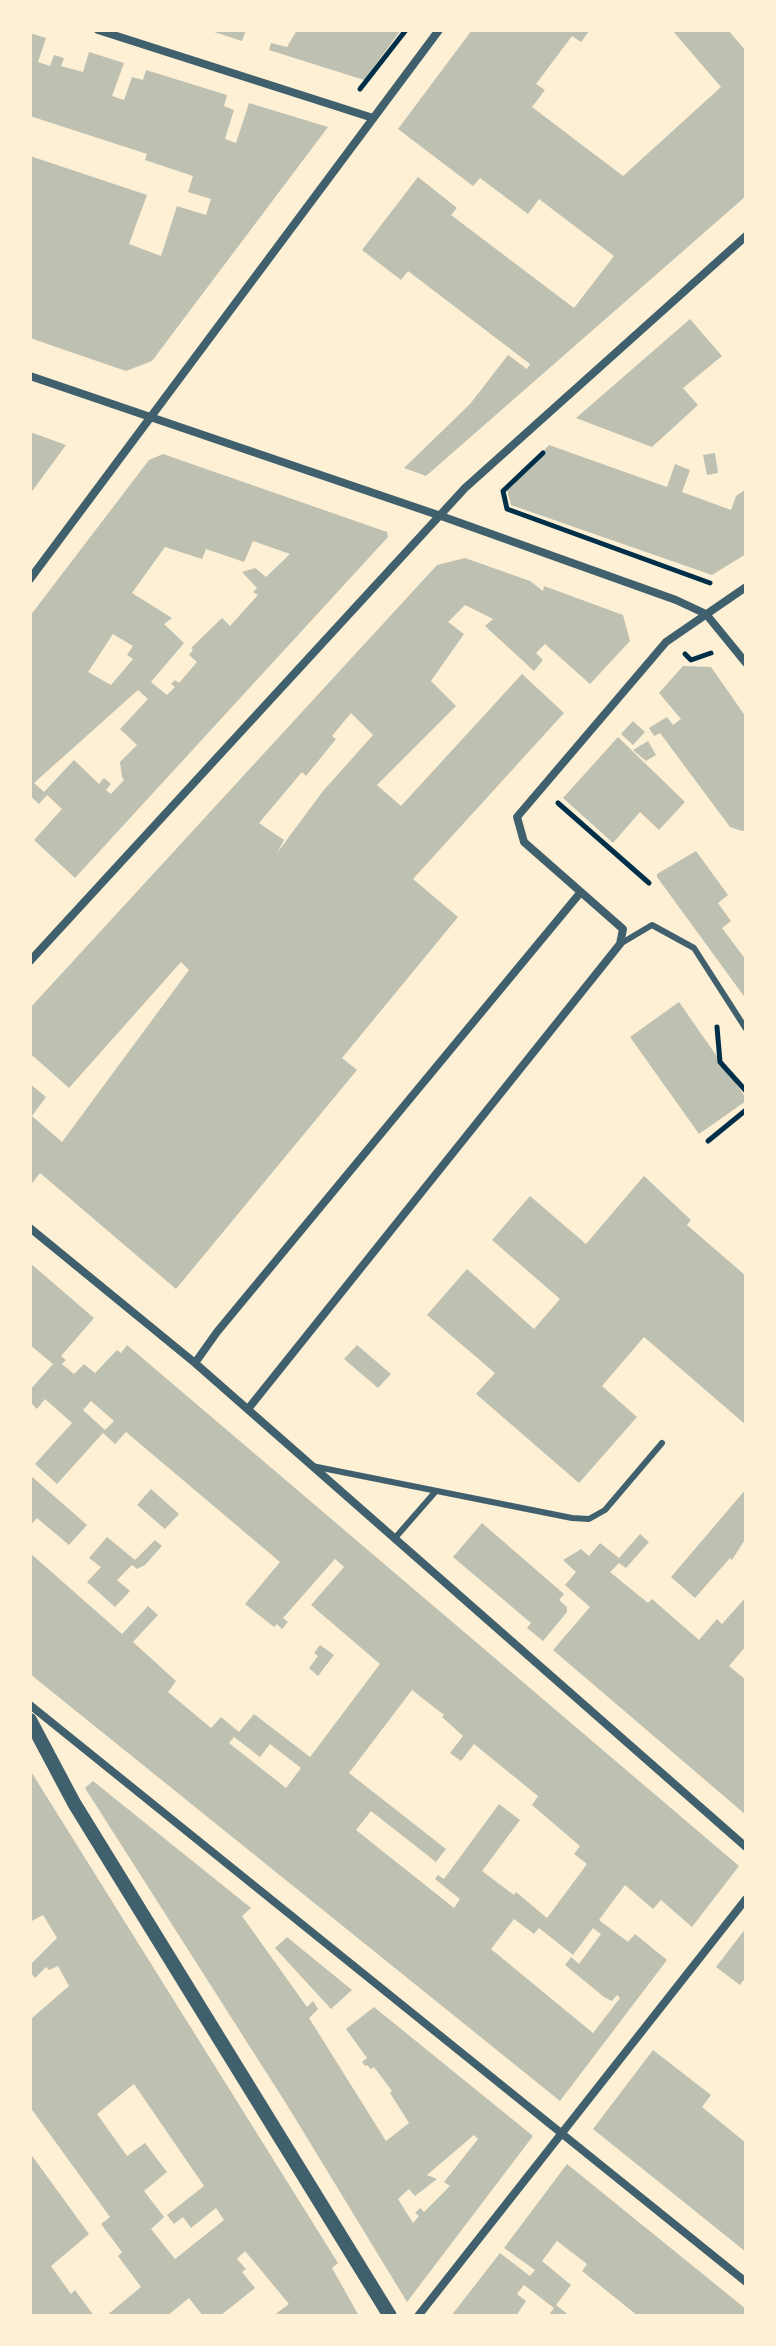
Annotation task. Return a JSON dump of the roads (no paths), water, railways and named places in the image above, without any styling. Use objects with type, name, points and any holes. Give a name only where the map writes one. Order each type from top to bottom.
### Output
[{"type":"street","points":[[98,30],[373,118]]},
{"type":"street","points":[[30,579],[439,30]]},
{"type":"street","points":[[30,961],[465,488],[746,236]]},
{"type":"street","points":[[30,376],[676,600],[706,614],[746,663]]},
{"type":"street","points":[[248,1409],[620,944],[623,929],[524,842],[517,817],[666,642],[746,587]]},
{"type":"street","points":[[195,1363],[227,1320],[580,893]]},
{"type":"street","points":[[30,1228],[195,1363],[746,1847]]},
{"type":"street","points":[[30,1705],[746,2282]]},
{"type":"street","points":[[30,1720],[74,1803],[390,2316]]},
{"type":"street","points":[[418,2316],[746,1899]]},
{"type":"lane","points":[[620,944],[652,925],[694,948],[746,1029]]},
{"type":"lane","points":[[312,1466],[589,1519],[605,1510],[662,1443]]},
{"type":"lane","points":[[395,1538],[436,1491]]}]
